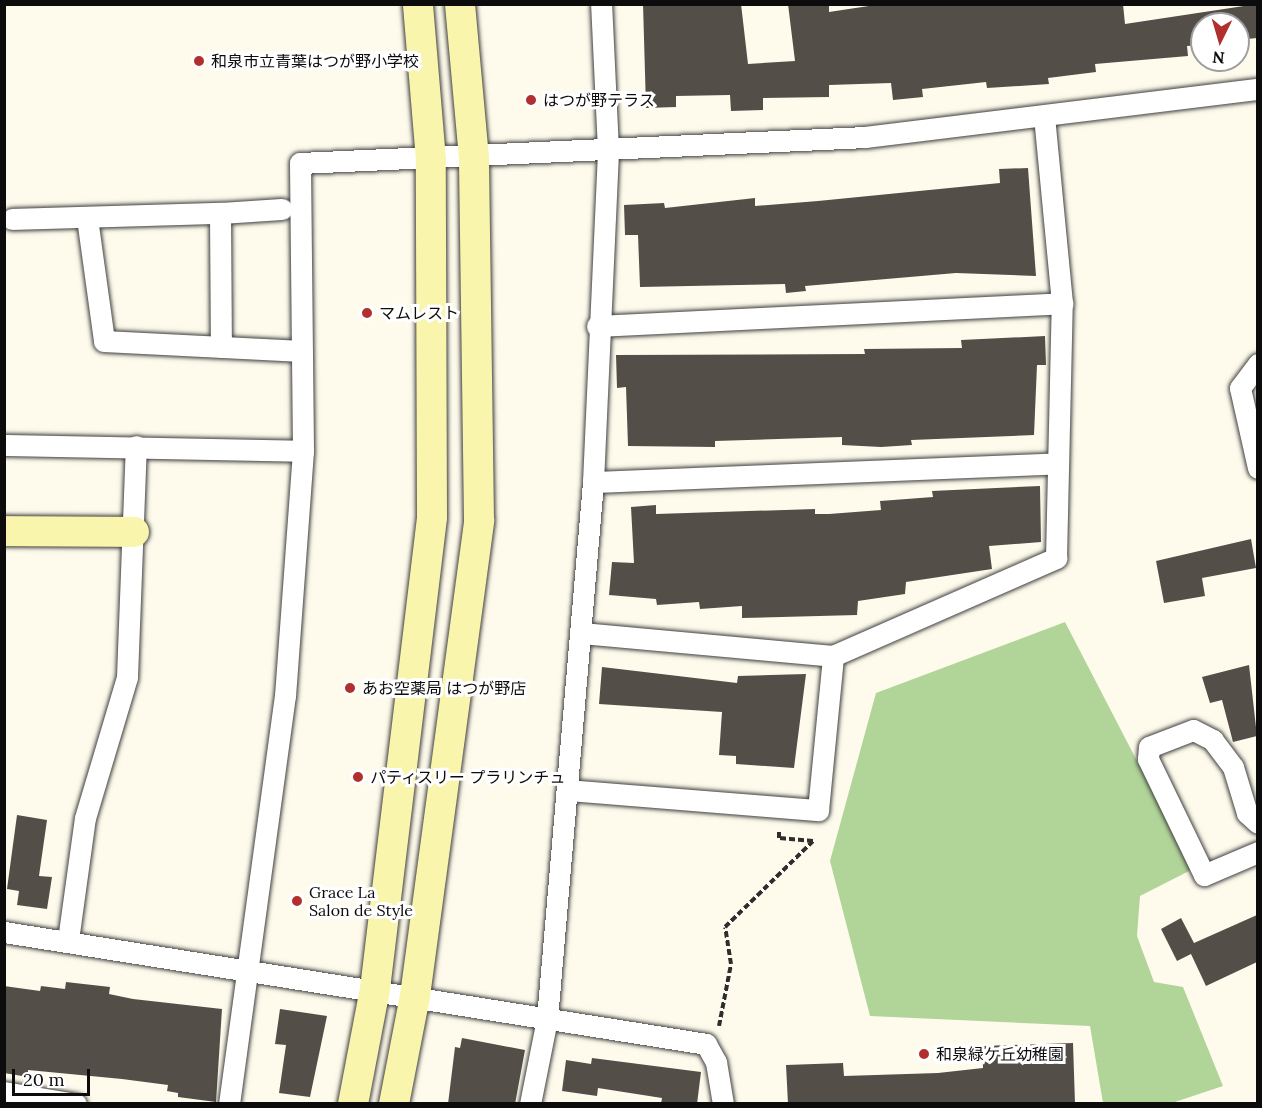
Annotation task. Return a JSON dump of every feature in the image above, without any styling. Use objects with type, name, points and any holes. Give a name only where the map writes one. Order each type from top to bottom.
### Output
[{"type":"street","points":[[353,1104],[375,989],[432,517],[431,160],[418,4]]},
{"type":"street","points":[[394,1104],[415,996],[479,520],[474,158],[460,4]]},
{"type":"street","points":[[530,1104],[547,1019],[593,482],[597,326],[608,150],[601,4]]},
{"type":"street","points":[[229,1104],[285,696],[303,451],[300,163],[431,160],[865,137],[1044,117],[1257,89]]},
{"type":"street","points":[[581,633],[833,656],[1056,558],[1062,303],[1044,117]]},
{"type":"street","points":[[12,219],[282,209]]},
{"type":"street","points":[[220,213],[221,347]]},
{"type":"street","points":[[87,218],[104,341],[302,351]]},
{"type":"street","points":[[597,326],[1062,303]]},
{"type":"street","points":[[1257,364],[1240,388],[1257,468]]},
{"type":"street","points":[[4,445],[303,451]]},
{"type":"street","points":[[68,940],[85,818],[127,677],[136,446]]},
{"type":"street","points":[[593,482],[1057,463]]},
{"type":"street","points":[[4,531],[134,532]]},
{"type":"street","points":[[567,790],[818,810],[833,656]]},
{"type":"street","points":[[1257,823],[1247,813],[1233,767],[1213,740],[1193,730],[1149,747],[1148,759],[1204,875],[1257,852]]},
{"type":"street","points":[[4,932],[247,967],[706,1044],[716,1062],[723,1104]]},
{"type":"street","points":[[4,1092],[76,1104]]},
{"type":"path","points":[[706,1044],[718,1029],[731,964],[725,927],[813,841],[779,838],[780,824],[790,825]]},
{"type":"green space","points":[[1065,622],[1193,869],[1140,896],[1137,936],[1154,982],[1183,987],[1223,1086],[1172,1103],[1103,1103],[1090,1026],[870,1016],[830,861],[876,693]]},
{"type":"building","points":[[643,4],[741,4],[748,64],[795,61],[788,4],[829,4],[829,12],[882,4],[1123,4],[1125,24],[1190,14],[1188,56],[1095,64],[1096,72],[1048,78],[1049,84],[987,88],[986,82],[922,89],[923,97],[893,100],[891,83],[829,85],[829,97],[763,98],[763,110],[731,111],[730,95],[676,96],[676,107],[646,108]]},
{"type":"building","points":[[1257,4],[1257,38],[1250,39],[1250,12],[1204,12]]},
{"type":"building","points":[[1028,168],[1036,276],[956,273],[805,286],[806,291],[786,293],[785,284],[640,287],[638,235],[625,235],[624,205],[664,203],[665,208],[755,198],[755,206],[818,201],[1000,183],[999,169]]},
{"type":"building","points":[[1045,336],[1046,365],[1037,365],[1034,435],[911,440],[912,445],[881,447],[842,445],[842,437],[715,441],[715,447],[628,446],[626,387],[617,388],[616,355],[865,354],[864,349],[962,348],[961,340]]},
{"type":"building","points":[[1040,486],[1041,542],[989,546],[992,569],[906,582],[905,594],[858,601],[857,615],[742,618],[742,606],[700,609],[699,602],[657,605],[656,599],[609,595],[612,562],[634,563],[631,507],[656,505],[656,514],[815,509],[815,514],[829,514],[881,510],[880,501],[933,497],[932,491]]},
{"type":"building","points":[[1251,539],[1256,568],[1202,578],[1205,596],[1164,603],[1156,561]]},
{"type":"building","points":[[1249,665],[1257,736],[1233,742],[1222,700],[1210,703],[1202,677]]},
{"type":"building","points":[[602,667],[737,683],[738,676],[806,674],[794,768],[736,764],[736,756],[719,755],[722,712],[599,704]]},
{"type":"building","points":[[17,815],[47,820],[39,876],[52,877],[47,909],[17,905],[19,891],[7,889]]},
{"type":"building","points":[[1257,915],[1257,962],[1206,986],[1191,954],[1177,961],[1161,929],[1181,918],[1194,943]]},
{"type":"building","points":[[66,982],[110,987],[109,994],[133,999],[222,1009],[216,1102],[178,1097],[178,1093],[167,1091],[168,1085],[28,1070],[28,1077],[4,1073],[4,986],[40,991],[41,986],[65,989]]},
{"type":"building","points":[[280,1009],[327,1016],[310,1097],[279,1093],[286,1045],[275,1044]]},
{"type":"building","points":[[462,1038],[525,1050],[515,1104],[448,1104],[455,1047],[460,1048]]},
{"type":"building","points":[[1073,1043],[1075,1103],[788,1104],[786,1065],[843,1063],[844,1076],[938,1073],[983,1068],[982,1046]]},
{"type":"building","points":[[592,1058],[701,1072],[697,1104],[661,1104],[662,1098],[598,1088],[597,1096],[562,1091],[566,1060],[591,1064]]},
{"type":"place","name":"和泉市立青葉はつが野小学校","points":[[199,61]]},
{"type":"place","name":"はつが野テラス","points":[[531,100]]},
{"type":"place","name":"マムレスト","points":[[367,313]]},
{"type":"place","name":"あお空薬局 はつが野店","points":[[350,688]]},
{"type":"place","name":"パティスリー プラリンチュ","points":[[358,777]]},
{"type":"place","name":"Grace La Salon de Style","points":[[297,901]]},
{"type":"place","name":"和泉緑ケ丘幼稚園","points":[[924,1054]]}]
